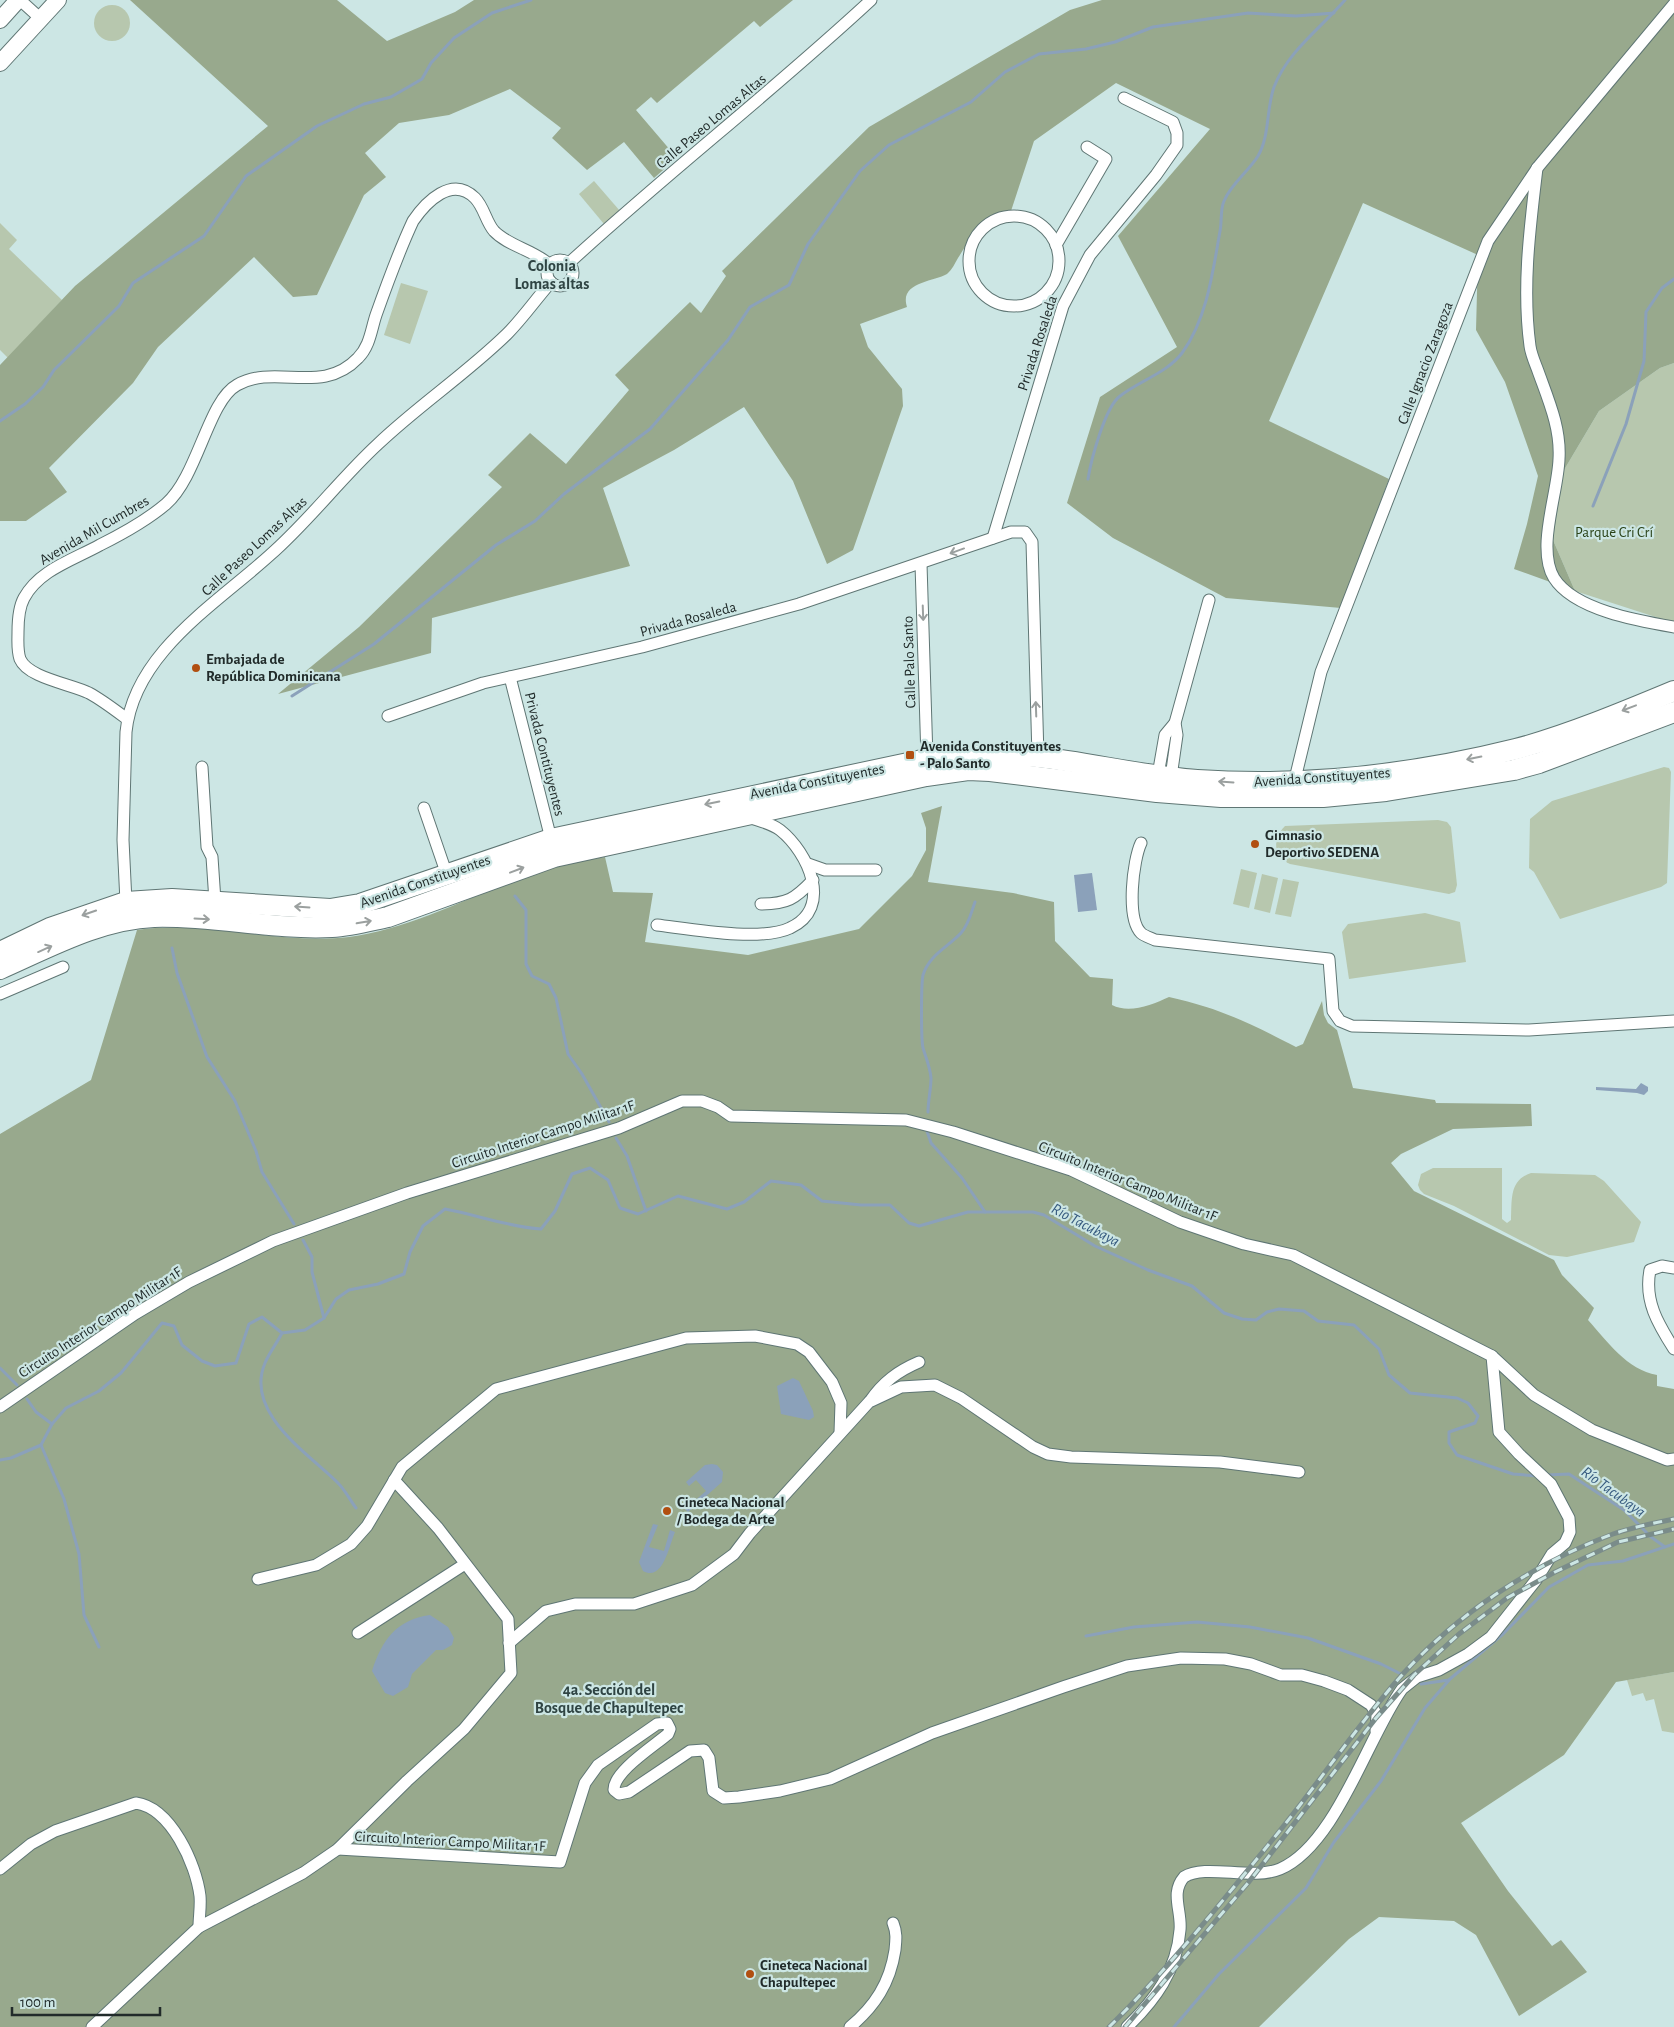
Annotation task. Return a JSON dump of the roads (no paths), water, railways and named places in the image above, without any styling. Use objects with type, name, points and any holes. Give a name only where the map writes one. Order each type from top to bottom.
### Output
[{"type":"highway","name":"Avenida Constituyentes","points":[[0,952],[50,928],[126,902],[172,899],[330,909],[389,896],[447,874],[551,839],[927,759],[964,755],[1038,757],[1164,776],[1246,783],[1294,783],[1346,779],[1415,769],[1517,748],[1672,694]]},
{"type":"highway","name":"Avenida Constituyentes","points":[[0,969],[80,934],[112,924],[139,919],[180,918],[302,927],[333,927],[362,923],[414,908],[554,857],[907,779],[968,770],[1015,772],[1157,792],[1221,797],[1323,797],[1386,791],[1514,770],[1539,763],[1672,694]]},
{"type":"main road","points":[[0,20],[19,0]]},
{"type":"main road","points":[[0,63],[58,0]]},
{"type":"street","points":[[19,0],[41,19]]},
{"type":"street","name":"Calle Paseo Lomas Altas","points":[[569,264],[621,216],[827,41],[871,0]]},
{"type":"street","name":"Calle Ignacio Zaragoza","points":[[1294,783],[1321,672],[1488,241],[1538,167],[1674,4]]},
{"type":"street","name":"Privada Rosaleda","points":[[993,538],[1063,306],[1090,255],[1156,175],[1177,145],[1177,133],[1173,122],[1124,98]]},
{"type":"street","points":[[1056,245],[1106,159],[1087,147]]},
{"type":"street","points":[[1538,167],[1528,249],[1530,347],[1554,416],[1560,457],[1547,536],[1548,564],[1554,578],[1564,590],[1590,606],[1674,627]]},
{"type":"street","name":"Avenida Mil Cumbres","points":[[128,719],[86,692],[38,674],[28,669],[21,661],[18,649],[18,621],[23,599],[34,584],[54,569],[125,531],[165,505],[188,476],[218,406],[228,392],[237,385],[268,377],[311,379],[329,376],[346,369],[360,356],[372,336],[376,317],[413,221],[422,208],[439,193],[448,190],[459,190],[468,193],[482,208],[494,231],[540,256],[550,265]]},
{"type":"street","points":[[1012,216],[1026,217],[1039,223],[1049,233],[1056,245],[1059,259],[1057,273],[1052,285],[1042,296],[1030,303],[1016,306],[1002,304],[989,298],[978,289],[971,277],[968,263],[970,249],[976,236],[986,226],[998,219],[1012,216]]},
{"type":"street","points":[[559,260],[569,264],[573,273],[569,282],[560,286],[551,282],[547,272],[550,265],[559,260]]},
{"type":"street","name":"Calle Paseo Lomas Altas","points":[[126,902],[123,840],[128,719],[141,683],[169,645],[309,519],[334,488],[377,444],[509,332],[551,282]]},
{"type":"street","points":[[1042,296],[1063,306]]},
{"type":"street","name":"Privada Rosaleda","points":[[388,716],[483,683],[642,647],[791,607],[1011,532],[1025,532],[1032,542],[1038,757]]},
{"type":"street","name":"Calle Palo Santo","points":[[921,564],[927,759]]},
{"type":"street","points":[[1164,776],[1177,736],[1175,723],[1209,600]]},
{"type":"street","name":"Privada Contituyentes","points":[[510,677],[551,839]]},
{"type":"street","points":[[202,768],[206,848],[212,857],[215,901]]},
{"type":"street","points":[[786,835],[786,814],[790,805]]},
{"type":"street","points":[[424,808],[447,874]]},
{"type":"street","points":[[657,925],[744,933],[780,932],[792,928],[806,914],[812,897],[813,880],[808,864],[786,835],[772,825],[742,815]]},
{"type":"street","points":[[1141,843],[1135,856],[1133,898],[1135,924],[1141,933],[1155,940],[1329,959],[1333,1011],[1340,1021],[1352,1026],[1530,1030],[1674,1021]]},
{"type":"street","points":[[808,864],[825,870],[876,870]]},
{"type":"street","points":[[760,904],[780,904],[792,900],[813,880]]},
{"type":"street","points":[[0,994],[63,967]]},
{"type":"street","name":"Circuito Interior Campo Militar 1F","points":[[0,1407],[135,1314],[189,1282],[265,1245],[407,1193],[619,1128],[682,1101],[702,1101],[718,1107],[731,1116],[748,1118],[906,1120],[954,1132],[1071,1170],[1180,1222],[1244,1244],[1293,1255],[1492,1356],[1534,1395],[1592,1430],[1667,1460],[1674,1459]]},
{"type":"street","points":[[1674,1268],[1662,1266],[1650,1270],[1647,1283],[1652,1314],[1674,1349]]},
{"type":"street","points":[[258,1579],[316,1565],[352,1544],[367,1526],[402,1467],[496,1389],[686,1338],[754,1336],[797,1344],[809,1352],[832,1382],[841,1404],[840,1433]]},
{"type":"street","points":[[1128,2027],[1154,1999],[1170,1970],[1181,1928],[1176,1891],[1184,1877],[1199,1872],[1259,1874],[1290,1864],[1316,1839],[1332,1816],[1398,1694],[1407,1684],[1423,1674],[1446,1666],[1484,1643],[1536,1580],[1552,1554],[1565,1543],[1570,1532],[1570,1522],[1551,1484],[1499,1432],[1492,1356]]},
{"type":"street","points":[[509,1643],[546,1611],[575,1604],[634,1604],[692,1585],[734,1554],[750,1533],[869,1402],[880,1386],[902,1369],[919,1362]]},
{"type":"street","points":[[869,1402],[901,1387],[935,1385],[961,1398],[1033,1447],[1048,1454],[1071,1457],[1220,1462],[1299,1472]]},
{"type":"street","name":"Circuito Interior Campo Militar 1F","points":[[92,2027],[199,1927],[303,1873],[338,1849],[407,1781],[464,1729],[511,1673],[508,1618],[438,1528],[394,1480]]},
{"type":"street","points":[[358,1633],[465,1564]]},
{"type":"street","name":"Circuito Interior Campo Militar 1F","points":[[338,1849],[560,1862],[585,1783],[598,1765],[657,1724],[663,1722],[670,1729],[668,1734],[621,1773],[614,1785],[614,1790],[619,1794],[629,1792],[690,1751],[704,1750],[710,1758],[713,1791],[724,1798],[780,1791],[830,1779],[932,1733],[1063,1687],[1127,1666],[1181,1658],[1225,1659],[1251,1664],[1281,1675],[1302,1675],[1348,1690],[1371,1705],[1377,1714],[1376,1735]]},
{"type":"street","points":[[0,1869],[31,1844],[55,1831],[136,1803],[147,1805],[169,1826],[188,1852],[200,1897],[199,1927]]},
{"type":"street","points":[[850,2027],[879,1998],[888,1978],[896,1938],[893,1923]]},
{"type":"water","points":[[1092,873],[1097,910],[1078,912],[1074,875]]},
{"type":"water","points":[[1641,1083],[1648,1087],[1648,1091],[1644,1095],[1596,1090],[1596,1087],[1636,1089]]},
{"type":"water","points":[[793,1378],[799,1381],[813,1411],[814,1417],[809,1420],[781,1414],[777,1386]]},
{"type":"water","points":[[705,1465],[717,1465],[723,1472],[722,1482],[688,1512],[685,1509],[706,1491],[696,1480],[689,1486],[686,1482]]},
{"type":"water","points":[[653,1524],[658,1525],[649,1547],[664,1551],[670,1530],[675,1532],[664,1561],[656,1572],[650,1573],[643,1571],[639,1562]]},
{"type":"water","points":[[430,1615],[448,1627],[454,1638],[452,1645],[443,1650],[436,1650],[412,1674],[408,1687],[393,1696],[385,1693],[372,1671],[386,1641],[399,1627],[418,1618]]},
{"type":"waterway","points":[[0,421],[25,404],[43,387],[54,370],[119,306],[133,283],[204,236],[246,176],[317,126],[364,104],[391,97],[422,79],[431,63],[454,38],[492,13],[531,0]]},
{"type":"waterway","points":[[1088,479],[1104,422],[1114,402],[1120,396],[1169,366],[1182,353],[1191,340],[1208,294],[1215,262],[1223,205],[1231,189],[1254,162],[1262,148],[1274,87],[1287,62],[1345,0]]},
{"type":"waterway","points":[[292,696],[374,644],[496,545],[535,521],[564,494],[650,429],[728,340],[750,307],[789,285],[808,244],[860,171],[889,145],[971,102],[1005,72],[1039,54],[1086,49],[1115,42],[1153,27],[1248,13],[1296,16],[1334,13]]},
{"type":"waterway","points":[[1593,506],[1626,424],[1644,361],[1646,312],[1662,288],[1674,279]]},
{"type":"waterway","points":[[515,896],[526,910],[526,964],[532,976],[549,984],[556,998],[568,1054],[582,1074],[609,1122]]},
{"type":"waterway","points":[[928,1112],[931,1078],[922,1043],[923,975],[934,957],[964,930],[975,902]]},
{"type":"waterway","points":[[172,948],[177,973],[207,1057],[235,1101],[256,1151],[262,1172],[294,1224]]},
{"type":"waterway","points":[[927,1131],[931,1143],[962,1178],[985,1212]]},
{"type":"waterway","points":[[616,1138],[627,1156],[646,1211]]},
{"type":"waterway","name":"Río Tacubaya","points":[[0,1460],[11,1458],[41,1445],[52,1424],[66,1408],[99,1391],[121,1373],[162,1323],[174,1326],[182,1345],[202,1361],[215,1366],[236,1363],[249,1324],[262,1317],[282,1333],[305,1330],[324,1318],[336,1299],[349,1290],[378,1284],[404,1274],[410,1252],[423,1226],[445,1209],[517,1226],[541,1229],[555,1211],[572,1174],[590,1168],[608,1180],[620,1208],[638,1214],[678,1196],[727,1209],[744,1202],[771,1181],[801,1185],[822,1201],[861,1205],[890,1205],[909,1223],[919,1226],[968,1212],[1033,1212],[1044,1215],[1095,1246],[1148,1270],[1192,1286],[1224,1313],[1242,1319],[1256,1320],[1267,1312],[1279,1309],[1304,1311],[1318,1321],[1354,1325],[1379,1349],[1389,1375],[1410,1393],[1457,1398],[1468,1403],[1478,1416],[1475,1423],[1449,1432],[1449,1443],[1457,1455],[1513,1474],[1538,1476]]},
{"type":"waterway","points":[[303,1240],[312,1257],[312,1272],[324,1318]]},
{"type":"waterway","points":[[282,1333],[265,1363],[261,1381],[263,1399],[271,1415],[282,1430],[338,1483],[356,1508]]},
{"type":"waterway","points":[[0,1368],[17,1385]]},
{"type":"waterway","points":[[27,1399],[36,1412],[52,1424]]},
{"type":"waterway","points":[[41,1445],[64,1499],[79,1554],[84,1615],[99,1647]]},
{"type":"waterway","name":"Río Tacubaya","points":[[1547,1475],[1569,1474],[1624,1510],[1651,1537],[1665,1547]]},
{"type":"waterway","points":[[1174,2027],[1219,1974],[1306,1888],[1334,1842],[1381,1781],[1425,1708],[1450,1679],[1503,1634],[1549,1587],[1588,1565],[1623,1561],[1674,1544]]},
{"type":"waterway","points":[[1086,1636],[1134,1627],[1197,1622],[1250,1627],[1308,1638],[1381,1664],[1403,1675]]},
{"type":"waterway","points":[[1421,1684],[1449,1680]]},
{"type":"railway","points":[[1109,2027],[1175,1957],[1217,1907],[1278,1833],[1369,1714],[1401,1676],[1447,1631],[1498,1593],[1554,1560],[1613,1534],[1674,1519]]},
{"type":"railway","points":[[1125,2027],[1248,1883],[1376,1718],[1414,1675],[1459,1634],[1507,1598],[1555,1572],[1618,1542],[1674,1529]]},
{"type":"place","name":"Embajada de República Dominicana","points":[[196,668]]},
{"type":"place","name":"Avenida Constituyentes - Palo Santo","points":[[910,755]]},
{"type":"place","name":"Gimnasio Deportivo SEDENA","points":[[1255,844]]},
{"type":"place","name":"Cineteca Nacional / Bodega de Arte","points":[[667,1511]]},
{"type":"place","name":"Cineteca Nacional Chapultepec","points":[[750,1974]]},
{"type":"district","name":"Colonia Lomas altas","points":[[552,274]]},
{"type":"district","name":"4a. Sección del Bosque de Chapultepec","points":[[609,1698]]},
{"type":"park label","name":"Parque Cri Crí","points":[[1614,532]]}]
